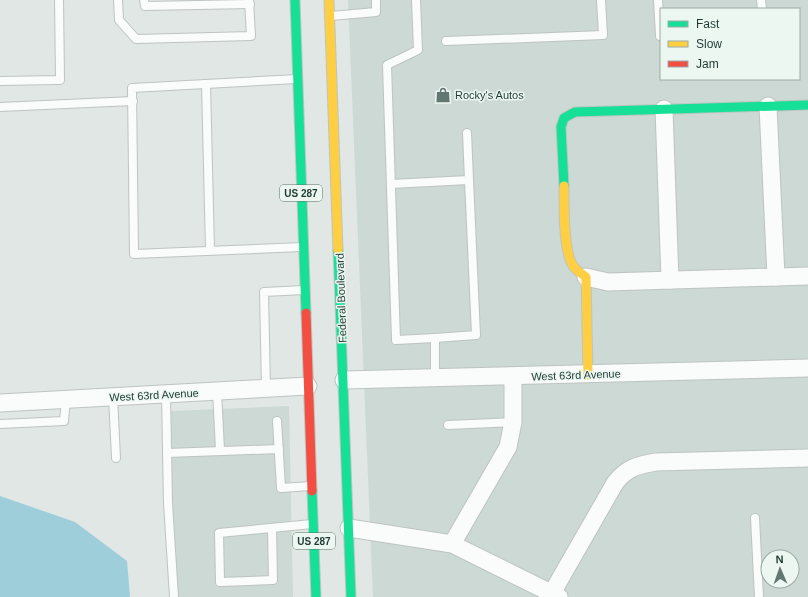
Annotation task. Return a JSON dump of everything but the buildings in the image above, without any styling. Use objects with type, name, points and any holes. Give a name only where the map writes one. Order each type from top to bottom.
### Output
[{"type":"main road","name":"US 287","points":[[295,0],[304,290],[316,597]]},
{"type":"main road","name":"Federal Boulevard","points":[[329,0],[351,597]]},
{"type":"main road","points":[[588,375],[586,278],[574,268],[570,262],[566,238],[561,127],[564,118],[575,112],[808,105]]},
{"type":"street","points":[[768,106],[776,277]]},
{"type":"street","points":[[664,109],[670,280]]},
{"type":"street","points":[[586,278],[608,282],[808,276]]},
{"type":"street","name":"West 63rd Avenue","points":[[344,380],[513,377],[808,368]]},
{"type":"street","points":[[452,544],[508,447],[513,422],[513,377]]},
{"type":"street","name":"West 63rd Avenue","points":[[0,403],[308,386]]},
{"type":"street","points":[[349,528],[452,544],[556,595],[615,483],[625,471],[636,466],[656,462],[808,458]]},
{"type":"lane","points":[[0,81],[60,80],[59,0]]},
{"type":"lane","points":[[118,0],[119,20],[136,39],[251,36],[250,2],[144,6],[144,0]]},
{"type":"lane","points":[[330,16],[376,12],[376,0]]},
{"type":"lane","points":[[416,0],[418,50],[387,65],[396,340],[476,335],[467,132]]},
{"type":"lane","points":[[446,41],[603,35],[601,0]]},
{"type":"lane","points":[[658,0],[660,36]]},
{"type":"lane","points":[[297,79],[132,88],[134,254],[303,246]]},
{"type":"lane","points":[[206,84],[210,250]]},
{"type":"lane","points":[[0,106],[133,101]]},
{"type":"lane","points":[[391,184],[469,180]]},
{"type":"lane","points":[[266,389],[264,292],[304,290]]},
{"type":"lane","points":[[435,338],[435,378]]},
{"type":"lane","points":[[217,391],[220,450]]},
{"type":"lane","points":[[166,394],[167,453],[174,597]]},
{"type":"lane","points":[[113,397],[116,458]]},
{"type":"lane","points":[[0,424],[64,421],[66,400]]},
{"type":"lane","points":[[277,421],[280,488],[312,486]]},
{"type":"lane","points":[[448,425],[513,422]]},
{"type":"lane","points":[[167,453],[279,449]]},
{"type":"lane","points":[[755,518],[759,597]]},
{"type":"lane","points":[[272,528],[273,580],[220,582],[219,533],[313,524]]},
{"type":"shaded area","points":[[348,0],[808,0],[808,597],[373,597]]},
{"type":"shaded area","points":[[289,406],[293,597],[174,597],[170,411]]},
{"type":"water","points":[[0,496],[75,522],[127,561],[130,597],[0,597]]},
{"type":"traffic: fast","points":[[295,0],[306,313]]},
{"type":"traffic: fast","points":[[564,186],[561,127],[564,118],[575,112],[808,105]]},
{"type":"traffic: fast","points":[[338,250],[351,597]]},
{"type":"traffic: fast","points":[[312,491],[316,597]]},
{"type":"traffic: slow","points":[[329,0],[338,250]]},
{"type":"traffic: slow","points":[[564,186],[565,229],[570,261],[574,267],[586,277],[588,375]]},
{"type":"traffic: jam","points":[[306,313],[312,491]]},
{"type":"place","name":"Rocky's Autos","points":[[443,95]]}]
